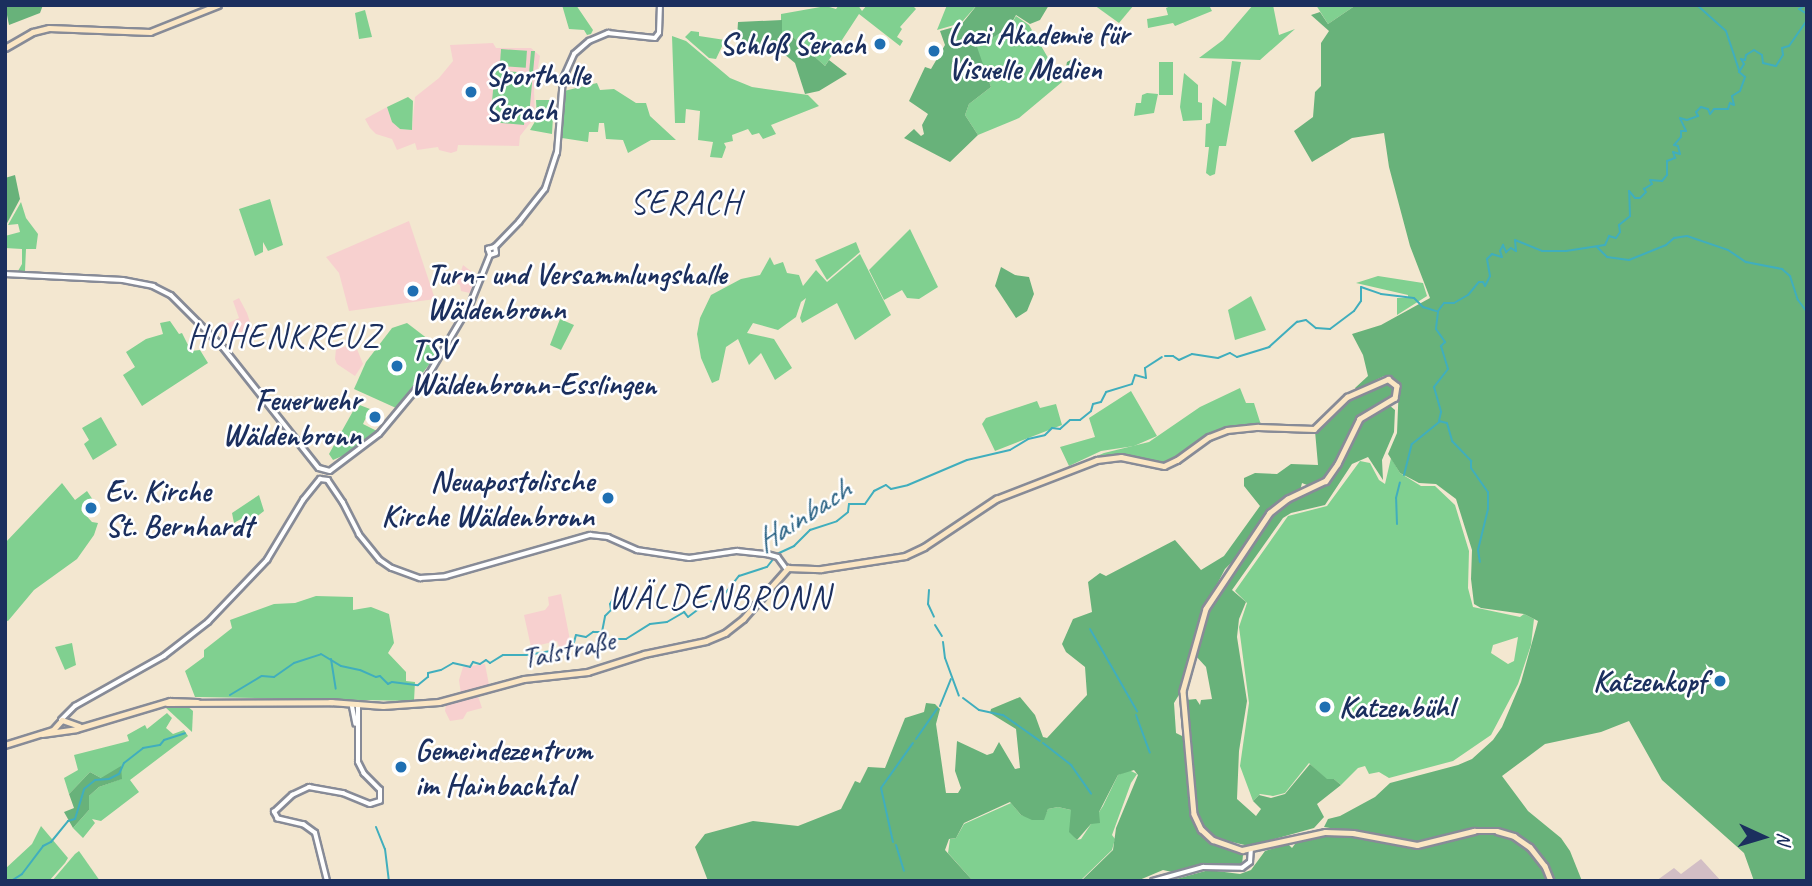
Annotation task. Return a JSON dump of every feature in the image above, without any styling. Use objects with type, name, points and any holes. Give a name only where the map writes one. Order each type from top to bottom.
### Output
[{"type":"main road","points":[[5,48],[35,31],[53,28],[153,32],[218,5]]},
{"type":"main road","points":[[786,568],[821,569],[905,556],[924,547],[996,499],[1097,460],[1118,457],[1152,466],[1169,465],[1207,438],[1223,431],[1264,427],[1310,430],[1323,423],[1345,399],[1379,381],[1391,379],[1398,386],[1395,399],[1370,410],[1358,420],[1339,464],[1326,481],[1288,499],[1267,517],[1218,587],[1200,623],[1183,691],[1192,809],[1201,829],[1214,841],[1230,848],[1251,849],[1311,834],[1348,832],[1420,845],[1474,831],[1502,832],[1516,837],[1535,851],[1551,881]]},
{"type":"main road","name":"Talstraße","points":[[5,745],[62,726],[87,725],[165,703],[413,704],[452,699],[532,678],[588,672],[644,654],[711,639],[743,619],[786,568]]},
{"type":"main road","points":[[62,726],[68,723],[74,726],[87,725]]},
{"type":"street","points":[[660,5],[659,35],[652,39],[608,33],[591,39],[576,52],[562,82],[559,146],[550,177],[536,202],[495,247],[496,253],[490,255],[465,315],[423,382],[379,434],[330,471],[328,480],[359,534],[383,562],[423,578],[442,577],[586,536],[606,537],[637,550],[689,558],[737,551],[776,556],[786,568]]},
{"type":"street","points":[[5,274],[128,281],[161,289],[188,310],[234,360],[320,470],[320,479],[303,500],[267,560],[208,622],[164,656],[73,707],[62,726]]},
{"type":"street","points":[[320,470],[330,471]]},
{"type":"street","points":[[320,479],[328,480]]},
{"type":"street","points":[[327,881],[315,833],[302,824],[277,819],[274,811],[298,792],[313,787],[347,794],[369,804],[379,802],[380,790],[359,764],[355,704]]},
{"type":"street","points":[[1153,881],[1200,867],[1242,868],[1250,862],[1251,849]]},
{"type":"shaded area","points":[[493,43],[496,48],[531,48],[540,56],[534,89],[535,117],[520,136],[519,146],[458,145],[457,151],[451,153],[439,150],[438,147],[417,150],[415,143],[397,150],[392,139],[376,134],[370,128],[365,119],[387,107],[392,122],[400,129],[412,130],[415,97],[439,78],[453,61],[450,45]]},
{"type":"shaded area","points":[[409,221],[435,299],[349,311],[339,273],[326,257]]},
{"type":"shaded area","points":[[463,265],[476,275],[470,293],[461,291],[460,285],[454,282],[454,269],[461,271]]},
{"type":"shaded area","points":[[239,298],[254,334],[222,333],[220,327],[239,318],[233,301]]},
{"type":"shaded area","points":[[355,344],[363,364],[355,376],[337,364],[335,359],[336,349]]},
{"type":"shaded area","points":[[561,594],[571,645],[559,647],[557,641],[531,647],[524,615],[545,610],[549,605],[548,597]]},
{"type":"shaded area","points":[[485,664],[489,685],[461,694],[459,680],[463,667]]},
{"type":"shaded area","points":[[478,696],[482,708],[467,712],[463,719],[450,721],[445,711],[446,704]]},
{"type":"shaded area","points":[[1701,859],[1721,881],[1656,881],[1674,868],[1681,874]]},
{"type":"green space","points":[[5,5],[43,5],[40,13],[9,25]]},
{"type":"green space","points":[[562,5],[576,5],[593,30],[591,34],[587,35],[584,30],[569,29]]},
{"type":"green space","points":[[839,5],[858,5],[862,11],[867,5],[912,5],[916,9],[900,27],[902,29],[897,37],[903,41],[900,46],[859,14],[825,66],[793,37],[781,33],[781,14],[826,6],[836,9]]},
{"type":"green space","points":[[947,5],[977,5],[961,23],[937,30]]},
{"type":"green space","points":[[977,5],[1049,5],[1040,20],[1030,24],[1016,15],[1009,28],[977,47],[991,87],[969,104],[965,115],[978,135],[950,162],[904,138],[914,129],[921,136],[924,134],[922,125],[928,114],[909,101],[925,67],[931,69],[945,45],[940,31],[961,25]]},
{"type":"green space","points":[[1094,5],[1134,5],[1119,23]]},
{"type":"green space","points":[[1173,5],[1209,5],[1212,11],[1175,26],[1173,23],[1148,28],[1147,19],[1168,15],[1166,8]]},
{"type":"green space","points":[[1253,5],[1273,5],[1279,35],[1295,29],[1260,60],[1199,58],[1223,40]]},
{"type":"green space","points":[[1316,5],[1356,5],[1328,24]]},
{"type":"green space","points":[[1356,5],[1807,5],[1807,881],[1754,881],[1744,853],[1662,780],[1629,721],[1601,732],[1545,744],[1502,776],[1528,811],[1561,838],[1570,851],[1582,881],[1553,881],[1547,865],[1532,846],[1501,829],[1476,829],[1417,843],[1324,827],[1328,819],[1340,816],[1375,797],[1390,783],[1458,765],[1472,759],[1493,740],[1502,727],[1521,682],[1538,621],[1524,614],[1481,608],[1474,604],[1472,550],[1456,499],[1436,484],[1419,483],[1400,473],[1388,454],[1397,433],[1399,383],[1392,377],[1384,376],[1356,390],[1355,388],[1368,376],[1363,355],[1352,334],[1381,325],[1430,298],[1410,246],[1389,167],[1384,133],[1352,138],[1312,162],[1294,131],[1313,117],[1315,92],[1321,86],[1321,43],[1329,31],[1311,15],[1320,12],[1328,24]]},
{"type":"green space","points":[[365,10],[372,37],[359,39],[355,13]]},
{"type":"green space","points":[[1016,16],[1029,25],[1062,82],[1019,118],[978,135],[965,115],[969,104],[991,87],[976,47],[1009,28]]},
{"type":"green space","points":[[782,20],[782,34],[793,37],[825,66],[829,60],[847,74],[819,91],[805,94],[795,63],[772,44],[754,45],[750,53],[736,54],[738,22]]},
{"type":"green space","points":[[691,31],[699,32],[699,36],[725,40],[716,59],[709,58],[685,37]]},
{"type":"green space","points":[[672,36],[686,41],[730,78],[752,87],[808,95],[819,106],[771,125],[776,134],[763,139],[759,133],[752,135],[748,129],[732,135],[733,141],[724,143],[726,147],[722,158],[710,157],[713,142],[698,140],[700,111],[686,109],[685,123],[675,123]]},
{"type":"green space","points":[[501,49],[527,51],[526,68],[500,66]]},
{"type":"green space","points":[[531,51],[535,51],[529,116],[525,116],[524,125],[490,122],[495,70],[529,73]]},
{"type":"green space","points":[[1076,57],[1085,70],[1065,78],[1058,67],[1066,67],[1067,62]]},
{"type":"green space","points":[[1232,61],[1241,62],[1226,146],[1219,146],[1215,174],[1210,176],[1206,173],[1209,147],[1205,147],[1206,124],[1210,123],[1213,97],[1226,106]]},
{"type":"green space","points":[[1159,62],[1173,62],[1173,95],[1159,95]]},
{"type":"green space","points":[[1184,73],[1198,85],[1202,120],[1183,121],[1180,107]]},
{"type":"green space","points":[[597,83],[600,90],[614,89],[636,103],[646,103],[650,116],[676,140],[651,140],[628,153],[623,140],[606,139],[604,123],[599,123],[598,132],[589,132],[588,142],[562,138],[564,91]]},
{"type":"green space","points":[[1158,94],[1154,113],[1134,116],[1136,103],[1141,103],[1142,95]]},
{"type":"green space","points":[[408,97],[413,101],[412,130],[400,129],[392,122],[387,107]]},
{"type":"green space","points":[[536,100],[554,100],[552,134],[530,130],[537,118]]},
{"type":"green space","points":[[15,175],[20,199],[5,227],[5,178]]},
{"type":"green space","points":[[270,199],[283,245],[268,251],[263,242],[263,252],[255,256],[239,209]]},
{"type":"green space","points":[[21,202],[26,218],[38,234],[36,249],[26,249],[25,271],[18,271],[22,264],[22,249],[5,248],[5,236],[20,232],[18,224],[8,225]]},
{"type":"green space","points":[[910,229],[938,287],[919,299],[907,298],[902,290],[884,300],[869,270]]},
{"type":"green space","points":[[856,242],[860,252],[827,280],[815,260]]},
{"type":"green space","points":[[860,254],[891,315],[855,340],[837,303],[802,323],[800,318],[806,298],[801,302],[796,317],[778,330],[753,323],[747,333],[774,339],[792,368],[775,380],[761,353],[749,365],[738,339],[726,347],[719,380],[712,383],[701,358],[697,334],[700,318],[711,295],[741,279],[760,275],[770,257],[774,265],[783,262],[787,273],[799,275],[803,286],[816,270],[827,282]]},
{"type":"green space","points":[[1001,267],[1015,275],[1029,277],[1034,294],[1027,311],[1016,318],[995,286]]},
{"type":"green space","points":[[1378,276],[1423,283],[1427,296],[1397,315],[1397,298],[1408,298],[1408,295],[1356,283]]},
{"type":"green space","points":[[1251,296],[1266,330],[1235,340],[1228,310]]},
{"type":"green space","points":[[560,319],[574,325],[561,350],[550,345]]},
{"type":"green space","points":[[170,321],[179,334],[182,333],[191,351],[200,350],[208,363],[142,406],[123,375],[135,367],[126,352],[146,339],[163,334],[160,323]]},
{"type":"green space","name":"TSV Wäldenbronn-Esslingen","points":[[407,323],[441,349],[396,408],[354,389],[366,362],[392,328]]},
{"type":"green space","points":[[1387,382],[1394,386],[1394,394],[1357,418],[1339,459],[1325,478],[1312,487],[1302,483],[1300,491],[1271,509],[1243,551],[1225,569],[1203,611],[1180,693],[1174,703],[1176,733],[1184,737],[1189,803],[1194,820],[1213,844],[1243,855],[1242,865],[1210,864],[1172,872],[1163,870],[1137,881],[1081,881],[1113,850],[1116,828],[1138,775],[1134,770],[1118,775],[1099,812],[1100,823],[1091,824],[1077,840],[1069,832],[1071,810],[1058,807],[1048,809],[1044,820],[1032,820],[1021,815],[1010,802],[964,823],[956,838],[949,839],[945,850],[973,881],[708,881],[695,847],[705,834],[753,821],[798,826],[841,809],[855,781],[860,783],[868,767],[885,768],[905,718],[924,712],[926,703],[935,704],[940,709],[936,724],[946,793],[958,793],[961,788],[955,771],[957,741],[987,755],[993,753],[999,742],[1015,769],[1020,768],[1016,729],[990,713],[991,709],[1020,697],[1035,715],[1043,737],[1047,738],[1087,695],[1085,667],[1066,652],[1062,644],[1073,619],[1092,612],[1088,582],[1100,573],[1106,576],[1175,540],[1201,570],[1224,556],[1260,506],[1244,486],[1244,478],[1255,473],[1277,474],[1291,464],[1318,465],[1315,431],[1325,425],[1345,402]]},
{"type":"green space","points":[[1240,388],[1246,403],[1254,403],[1261,425],[1216,431],[1164,464],[1118,454],[1085,461],[1104,453],[1149,442],[1200,407]]},
{"type":"green space","points":[[1131,391],[1157,436],[1134,446],[1101,451],[1069,466],[1060,447],[1095,437],[1089,418]]},
{"type":"green space","points":[[1037,401],[1040,408],[1056,404],[1062,425],[995,451],[982,424],[986,418]]},
{"type":"green space","points":[[357,404],[370,409],[363,424],[377,431],[347,454],[333,460],[329,454]]},
{"type":"green space","points":[[1389,405],[1395,410],[1394,432],[1382,460],[1383,480],[1368,457],[1352,464],[1325,505],[1291,513],[1283,518],[1232,590],[1246,602],[1239,619],[1237,637],[1247,701],[1239,751],[1237,799],[1256,816],[1261,809],[1253,801],[1259,795],[1271,798],[1285,794],[1310,764],[1327,779],[1334,779],[1341,785],[1317,804],[1324,817],[1314,828],[1249,846],[1215,838],[1203,828],[1196,813],[1186,700],[1196,699],[1200,705],[1201,700],[1212,699],[1206,667],[1195,655],[1208,609],[1273,513],[1286,503],[1326,484],[1342,462],[1362,419]]},
{"type":"green space","points":[[101,417],[117,445],[93,460],[84,444],[89,440],[82,428]]},
{"type":"green space","name":"Katzenbühl","points":[[1391,458],[1400,473],[1421,486],[1435,486],[1455,505],[1469,551],[1468,588],[1473,607],[1520,617],[1524,614],[1534,619],[1531,645],[1518,684],[1491,735],[1453,761],[1389,778],[1379,772],[1369,774],[1365,766],[1358,768],[1341,785],[1334,779],[1327,780],[1309,763],[1285,793],[1273,796],[1260,794],[1253,801],[1240,766],[1249,703],[1239,627],[1247,603],[1235,591],[1288,516],[1327,506],[1360,461],[1370,463],[1379,480],[1385,484]],"holes":[[[1518,637],[1514,661],[1508,664],[1491,653],[1493,645]]]},
{"type":"green space","points":[[62,483],[75,500],[87,491],[93,500],[81,510],[92,522],[98,523],[94,535],[77,559],[34,590],[8,621],[5,620],[5,543]]},
{"type":"green space","points":[[259,495],[264,511],[251,521],[248,515],[234,523],[232,513]]},
{"type":"green space","points":[[316,596],[353,597],[353,610],[371,607],[389,614],[394,643],[388,653],[406,672],[406,681],[415,682],[414,701],[195,697],[185,671],[204,657],[204,650],[232,628],[230,620],[274,604],[295,603]]},
{"type":"green space","points":[[72,643],[76,665],[65,670],[55,647]]},
{"type":"green space","points":[[187,706],[193,711],[192,732],[165,707]]},
{"type":"green space","points":[[167,713],[172,718],[166,728],[173,734],[184,730],[188,736],[130,780],[139,792],[101,821],[92,819],[95,823],[83,838],[73,828],[89,810],[89,796],[99,787],[121,779],[101,778],[90,772],[69,794],[64,778],[78,770],[74,755],[129,741],[127,735],[145,725],[147,729]]},
{"type":"green space","points":[[121,766],[122,779],[99,787],[89,796],[89,810],[73,828],[64,812],[74,808],[69,794],[90,772],[101,778]]},
{"type":"green space","points":[[1129,770],[1137,774],[1131,783],[1112,835],[1115,839],[1112,850],[1080,881],[973,881],[948,853],[950,839],[956,838],[964,824],[1011,803],[1021,815],[1043,820],[1048,809],[1058,807],[1071,810],[1073,835],[1077,840],[1081,839],[1103,806],[1118,775]]},
{"type":"green space","points":[[41,826],[68,858],[65,863],[49,881],[5,881],[5,869],[32,844]]},
{"type":"green space","points":[[1484,832],[1506,835],[1525,845],[1540,861],[1549,881],[1169,881],[1209,870],[1240,874],[1251,870],[1265,851],[1288,844],[1292,848],[1298,840],[1318,836],[1358,836],[1419,846]]},
{"type":"green space","points":[[79,851],[100,881],[52,881],[75,854]]},
{"type":"waterway","points":[[1697,5],[1726,31],[1739,70]]},
{"type":"waterway","points":[[1806,5],[1799,9],[1807,14]]},
{"type":"waterway","points":[[1438,311],[1444,303],[1454,303],[1468,295],[1479,282],[1483,282],[1485,286],[1490,276],[1487,259],[1492,254],[1502,257],[1500,251],[1503,245],[1506,252],[1511,248],[1516,251],[1515,240],[1542,251],[1566,251],[1605,245],[1609,236],[1616,238],[1620,232],[1619,225],[1630,216],[1629,191],[1635,198],[1640,198],[1646,192],[1644,189],[1652,184],[1650,180],[1662,181],[1667,175],[1667,161],[1675,158],[1673,152],[1680,154],[1678,146],[1674,145],[1681,137],[1681,131],[1686,131],[1680,118],[1687,120],[1698,116],[1696,112],[1701,107],[1708,109],[1710,114],[1714,109],[1728,109],[1730,103],[1734,105],[1732,96],[1740,91],[1745,77],[1739,72],[1744,64],[1741,59],[1745,60],[1746,55],[1754,50],[1762,55],[1763,63],[1776,66],[1783,55],[1782,48],[1789,46],[1807,20]]},
{"type":"waterway","points":[[1597,247],[1607,257],[1629,260],[1666,245],[1674,238],[1687,236],[1728,250],[1746,262],[1782,269],[1790,276],[1798,300],[1807,312]]},
{"type":"waterway","name":"Hainbach","points":[[1165,356],[1173,356],[1179,360],[1192,354],[1218,358],[1230,353],[1237,357],[1269,347],[1297,322],[1306,320],[1316,328],[1330,329],[1354,311],[1361,301],[1361,287],[1381,294],[1414,298],[1423,307],[1436,311]]},
{"type":"waterway","points":[[1438,312],[1436,329],[1445,342],[1441,346],[1448,369],[1434,387],[1441,412],[1439,421],[1447,423],[1452,441],[1471,461],[1471,468],[1488,492],[1488,509],[1478,550],[1480,562]]},
{"type":"waterway","name":"Hainbach","points":[[230,695],[262,676],[274,677],[294,663],[321,654],[341,666],[380,676],[388,684],[392,682],[418,685],[428,677],[428,673],[453,663],[470,667],[473,662],[480,664],[486,660],[490,663],[503,655],[528,655],[567,648],[573,646],[576,635],[586,637],[593,632],[602,632],[605,639],[626,639],[650,624],[667,622],[684,612],[688,617],[708,602],[720,600],[739,576],[767,567],[777,554],[794,546],[810,530],[837,521],[848,512],[849,504],[865,504],[874,491],[886,485],[891,489],[908,485],[967,460],[1010,450],[1028,439],[1045,435],[1052,428],[1060,429],[1070,420],[1080,420],[1091,411],[1093,404],[1101,402],[1106,392],[1132,384],[1135,375],[1146,378],[1145,368],[1162,357]]},
{"type":"waterway","points":[[1404,475],[1412,444],[1439,422]]},
{"type":"waterway","points":[[1397,524],[1396,498],[1400,482]]},
{"type":"waterway","points":[[929,590],[928,604],[934,617]]},
{"type":"waterway","points":[[602,632],[605,616],[611,610],[610,604],[615,596]]},
{"type":"waterway","points":[[935,625],[942,636]]},
{"type":"waterway","points":[[1090,629],[1137,711]]},
{"type":"waterway","points":[[943,642],[945,658],[959,696]]},
{"type":"waterway","points":[[331,659],[336,689]]},
{"type":"waterway","points":[[940,706],[951,679]]},
{"type":"waterway","points":[[963,698],[979,710],[1003,715],[1040,741]]},
{"type":"waterway","points":[[916,739],[937,709]]},
{"type":"waterway","points":[[1136,715],[1150,753]]},
{"type":"waterway","name":"Hainbach","points":[[11,881],[22,874],[43,846],[51,842],[68,821],[75,819],[84,789],[95,780],[109,779],[119,774],[124,763],[143,748],[160,745],[164,740],[185,733]]},
{"type":"waterway","points":[[893,842],[881,788],[913,743]]},
{"type":"waterway","points":[[1043,743],[1071,765],[1091,794]]},
{"type":"waterway","points":[[376,827],[385,849],[389,881]]},
{"type":"waterway","points":[[896,845],[904,871]]},
{"type":"place","name":"Schloß Serach","points":[[880,44]]},
{"type":"place","name":"Lazi Akademie für Visuelle Medien","points":[[934,51]]},
{"type":"place","name":"Sporthalle Serach","points":[[471,92]]},
{"type":"place","name":"Turn- und Versammlungshalle Wäldenbronn","points":[[413,291]]},
{"type":"place","name":"TSV Wäldenbronn-Esslingen","points":[[397,366]]},
{"type":"place","name":"Feuerwehr Wäldenbronn","points":[[375,417]]},
{"type":"place","name":"Neuapostolische Kirche Wäldenbronn","points":[[608,498]]},
{"type":"place","name":"Ev. Kirche St. Bernhardt","points":[[91,508]]},
{"type":"place","name":"Katzenkopf","points":[[1720,681]]},
{"type":"place","name":"Katzenbühl","points":[[1325,707]]},
{"type":"place","name":"Gemeindezentrum im Hainbachtal","points":[[401,767]]},
{"type":"district","name":"SERACH","points":[[686,203]]},
{"type":"district","name":"HOHENKREUZ","points":[[284,337]]},
{"type":"district","name":"WÄLDENBRONN","points":[[720,598]]}]
